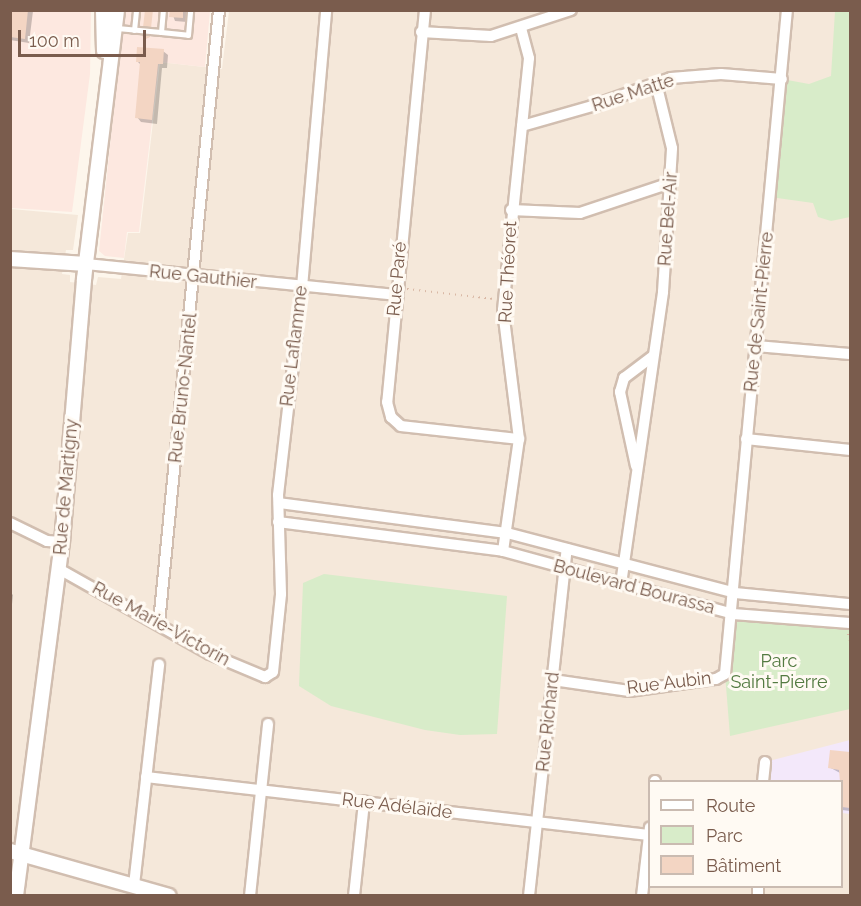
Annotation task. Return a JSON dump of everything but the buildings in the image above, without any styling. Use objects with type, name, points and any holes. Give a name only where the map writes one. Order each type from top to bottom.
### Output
[{"type":"main road","name":"Rue de Martigny","points":[[103,10],[109,27]]},
{"type":"main road","name":"Rue de Martigny","points":[[16,896],[16,852],[62,542],[109,27],[117,10]]},
{"type":"main road","name":"Rue Gauthier","points":[[10,259],[86,264]]},
{"type":"main road","points":[[16,852],[169,896]]},
{"type":"street","name":"Rue Bruno-Nantel","points":[[159,623],[195,277],[219,10]]},
{"type":"street","name":"Rue Laflamme","points":[[265,676],[273,672],[278,648],[279,503],[302,286],[326,10]]},
{"type":"street","name":"Rue Paré","points":[[425,10],[395,291],[387,402],[391,417],[401,426],[519,439]]},
{"type":"street","points":[[421,32],[478,37],[521,28],[570,10]]},
{"type":"street","name":"Rue de Saint-Pierre","points":[[733,614],[746,439],[787,10]]},
{"type":"street","name":"Rue Théoret","points":[[503,551],[519,439],[504,301],[511,210],[529,58],[521,28]]},
{"type":"street","name":"Rue Matte","points":[[522,126],[671,78],[721,74],[782,79]]},
{"type":"street","name":"Rue Bel-Air","points":[[621,584],[663,292],[672,148],[656,83]]},
{"type":"street","points":[[511,210],[580,213],[670,183]]},
{"type":"street","name":"Rue Gauthier","points":[[86,264],[195,277],[395,291]]},
{"type":"street","points":[[756,346],[850,354]]},
{"type":"street","name":"Rue Bel-Air","points":[[637,469],[620,392],[624,378],[653,356]]},
{"type":"street","points":[[746,439],[850,450]]},
{"type":"street","name":"Boulevard Bourassa","points":[[279,503],[506,532],[735,593],[828,604],[850,604]]},
{"type":"street","name":"Boulevard Bourassa","points":[[278,522],[503,551],[733,614],[826,623],[850,623]]},
{"type":"street","points":[[10,523],[47,541],[62,542]]},
{"type":"street","points":[[443,544],[445,525]]},
{"type":"street","name":"Rue Richard","points":[[529,896],[567,549]]},
{"type":"street","name":"Rue Marie-Victorin","points":[[59,569],[159,623],[210,654],[265,676]]},
{"type":"street","points":[[826,623],[828,604]]},
{"type":"street","name":"Rue Aubin","points":[[553,680],[629,691],[716,679],[725,674],[733,614]]},
{"type":"street","points":[[134,885],[159,664]]},
{"type":"street","points":[[250,896],[268,724]]},
{"type":"street","points":[[763,780],[765,762]]},
{"type":"street","name":"Rue Adélaïde","points":[[146,777],[537,822],[648,831]]},
{"type":"street","points":[[354,896],[364,802]]},
{"type":"street","points":[[642,896],[648,840]]},
{"type":"lane","points":[[134,30],[136,10]]},
{"type":"lane","points":[[160,32],[163,10]]},
{"type":"lane","points":[[109,27],[188,35],[190,10]]},
{"type":"path","points":[[395,291],[504,301]]},
{"type":"shaded area","points":[[10,11],[91,11],[90,74],[72,212],[11,208]]},
{"type":"shaded area","points":[[124,11],[210,11],[205,67],[159,62],[139,232],[127,232],[124,258],[105,256],[99,251]]},
{"type":"shaded area","points":[[229,11],[850,11],[850,895],[11,895],[11,209],[78,215],[73,250],[66,250],[62,274],[70,275],[70,282],[96,285],[98,277],[121,279],[128,233],[140,233],[160,62],[222,69]]},
{"type":"shaded area","points":[[850,740],[850,814],[843,813],[843,780],[763,780],[765,762]]},
{"type":"green space","points":[[835,11],[850,11],[850,217],[831,221],[818,217],[813,203],[770,197],[782,79],[809,84],[831,76]]},
{"type":"green space","points":[[324,574],[507,596],[497,734],[460,735],[425,730],[331,706],[299,686],[303,583]]},
{"type":"green space","name":"Parc Saint-Pierre","points":[[733,614],[850,623],[850,709],[730,736],[725,674]]}]
